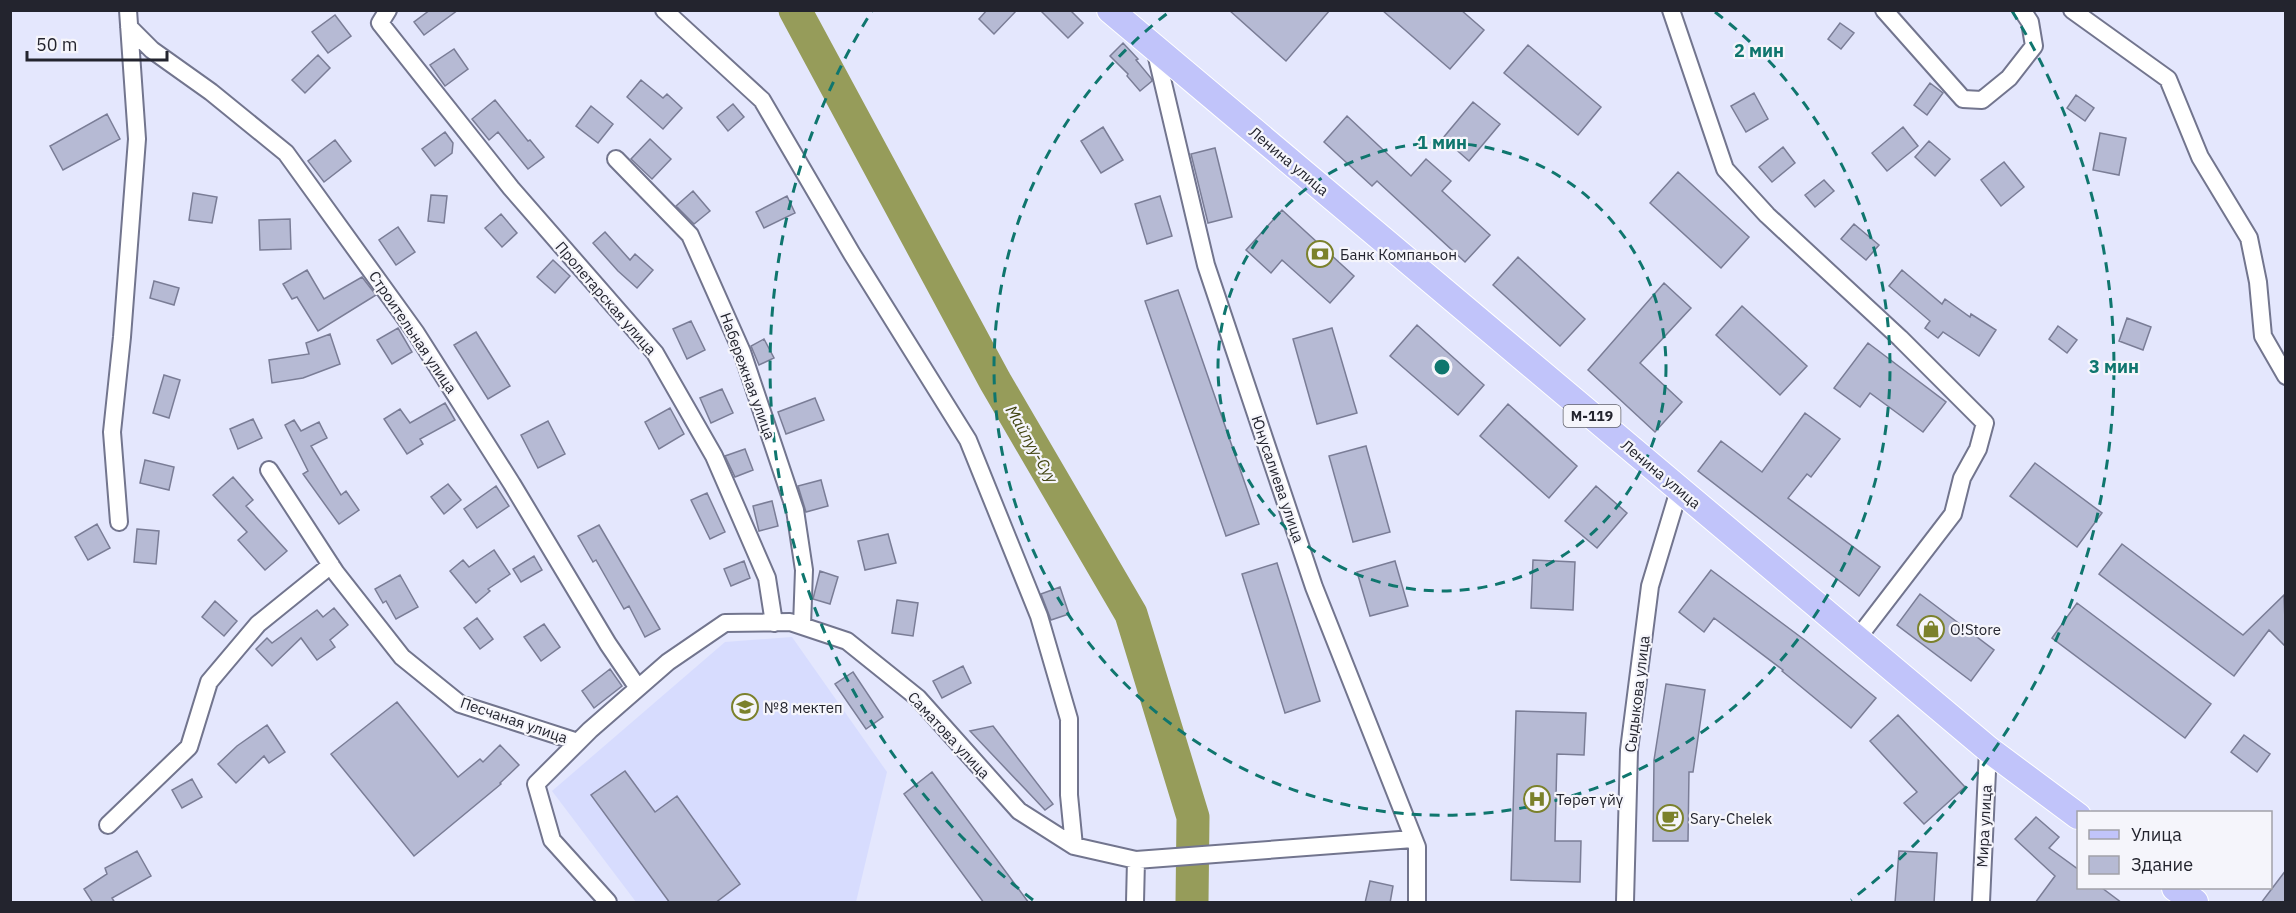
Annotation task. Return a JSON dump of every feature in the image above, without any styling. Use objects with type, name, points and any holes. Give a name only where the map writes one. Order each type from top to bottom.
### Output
[{"type":"main road","name":"Ленина улица","points":[[1110,10],[1988,749],[2077,815]]},
{"type":"main road","points":[[2176,889],[2195,903]]},
{"type":"street","name":"Пролетарская улица","points":[[388,10],[380,23],[511,188],[655,353],[714,456],[767,578],[774,623]]},
{"type":"street","points":[[664,10],[762,100],[852,254],[968,440],[1039,616],[1069,719],[1068,795],[1074,846]]},
{"type":"street","points":[[1671,10],[1725,168],[1767,215],[1900,338],[1985,423],[1978,449],[1962,478],[1953,514],[1857,639]]},
{"type":"street","points":[[1884,10],[1963,99],[1982,100],[2009,78],[2034,46],[2030,22],[2022,10]]},
{"type":"street","points":[[2072,10],[2168,79],[2200,157],[2249,238],[2258,282],[2263,336],[2286,376]]},
{"type":"street","points":[[119,522],[112,432],[122,337],[136,139],[128,19]]},
{"type":"street","name":"Строительная улица","points":[[128,19],[152,50],[211,92],[286,153],[416,333],[512,484],[608,644],[638,688]]},
{"type":"street","name":"Юнусалиева улица","points":[[1155,49],[1206,265],[1314,587],[1417,847],[1417,903]]},
{"type":"street","name":"Набережная улица","points":[[616,159],[690,235],[742,352],[795,510],[804,570],[802,626]]},
{"type":"street","name":"Песчаная улица","points":[[269,470],[331,565],[402,657],[460,704],[578,742]]},
{"type":"street","name":"Сыдыкова улица","points":[[1625,903],[1629,750],[1650,586],[1679,490]]},
{"type":"street","points":[[108,825],[189,747],[209,682],[258,624],[331,565]]},
{"type":"street","name":"Саматова улица","points":[[608,903],[552,840],[536,784],[578,742],[668,662],[725,623],[790,622],[847,641],[918,698],[1019,811],[1074,846],[1136,860],[1413,838]]},
{"type":"street","name":"Мира улица","points":[[1981,903],[1988,749]]},
{"type":"street","points":[[1135,903],[1136,860]]},
{"type":"shaded area","name":"№8 мектеп","points":[[792,637],[887,772],[856,902],[636,902],[552,791],[725,642]]},
{"type":"building","points":[[430,10],[458,10],[424,35],[414,22]]},
{"type":"building","points":[[987,10],[1017,10],[994,34],[979,19]]},
{"type":"building","points":[[1040,10],[1070,10],[1083,23],[1068,38]]},
{"type":"building","points":[[1229,10],[1330,10],[1286,61]]},
{"type":"building","points":[[1382,10],[1461,10],[1484,30],[1450,69]]},
{"type":"building","points":[[335,15],[351,36],[328,53],[312,32]]},
{"type":"building","points":[[1840,23],[1854,33],[1841,49],[1828,39]]},
{"type":"building","points":[[1123,43],[1151,78],[1152,81],[1140,91],[1127,76],[1128,74],[1110,56]]},
{"type":"building","points":[[1528,45],[1601,107],[1578,135],[1504,73]]},
{"type":"building","points":[[454,49],[468,69],[445,86],[430,65]]},
{"type":"building","points":[[318,55],[330,68],[305,93],[292,80]]},
{"type":"building","points":[[641,80],[663,98],[667,94],[682,108],[663,129],[627,97]]},
{"type":"building","points":[[1930,83],[1943,93],[1927,115],[1914,105]]},
{"type":"building","points":[[1754,93],[1768,119],[1746,132],[1731,106]]},
{"type":"building","points":[[2076,95],[2094,108],[2085,121],[2067,108]]},
{"type":"building","points":[[495,100],[544,157],[528,169],[498,132],[489,140],[472,119]]},
{"type":"building","points":[[1473,102],[1500,124],[1469,161],[1443,138]]},
{"type":"building","points":[[733,104],[744,117],[728,131],[717,117]]},
{"type":"building","points":[[591,106],[613,124],[598,143],[576,126]]},
{"type":"building","points":[[107,114],[120,139],[63,170],[50,146]]},
{"type":"building","points":[[1347,116],[1411,176],[1426,159],[1451,181],[1442,191],[1490,235],[1465,262],[1377,181],[1372,186],[1324,142]]},
{"type":"building","points":[[1103,127],[1123,160],[1101,173],[1081,141]]},
{"type":"building","points":[[1903,127],[1918,146],[1887,171],[1872,153]]},
{"type":"building","points":[[445,132],[453,143],[452,153],[435,166],[422,149]]},
{"type":"building","points":[[2100,133],[2126,138],[2119,175],[2093,170]]},
{"type":"building","points":[[650,139],[671,159],[652,179],[631,159]]},
{"type":"building","points":[[335,140],[351,161],[324,182],[308,161]]},
{"type":"building","points":[[1929,141],[1950,159],[1935,176],[1915,157]]},
{"type":"building","points":[[1783,147],[1795,163],[1772,182],[1759,167]]},
{"type":"building","points":[[1215,148],[1232,217],[1208,223],[1191,154]]},
{"type":"building","points":[[2004,162],[2024,187],[2001,206],[1981,180]]},
{"type":"building","points":[[1678,172],[1749,237],[1721,268],[1650,203]]},
{"type":"building","points":[[1824,180],[1834,191],[1815,207],[1805,195]]},
{"type":"building","points":[[693,191],[710,211],[694,224],[676,206]]},
{"type":"building","points":[[193,193],[217,197],[212,223],[189,220]]},
{"type":"building","points":[[431,195],[447,196],[444,223],[428,221]]},
{"type":"building","points":[[787,196],[795,213],[764,228],[756,212]]},
{"type":"building","points":[[1160,196],[1172,236],[1147,244],[1135,204]]},
{"type":"building","points":[[1282,210],[1354,276],[1330,303],[1282,260],[1271,273],[1246,250]]},
{"type":"building","points":[[501,214],[517,233],[502,247],[485,228]]},
{"type":"building","points":[[290,219],[291,249],[260,250],[259,220]]},
{"type":"building","points":[[1854,224],[1879,245],[1866,260],[1841,239]]},
{"type":"building","points":[[398,227],[415,252],[396,265],[379,240]]},
{"type":"building","points":[[605,232],[630,260],[635,254],[653,270],[637,288],[593,243]]},
{"type":"building","points":[[1518,257],[1585,319],[1560,346],[1493,285]]},
{"type":"building","points":[[553,260],[570,276],[555,293],[537,277]]},
{"type":"building","points":[[307,270],[324,299],[362,277],[376,295],[318,331],[297,297],[292,299],[283,284]]},
{"type":"building","points":[[1902,270],[1942,304],[1945,299],[1970,317],[1971,314],[1996,330],[1979,356],[1943,332],[1938,338],[1925,328],[1930,321],[1889,286]]},
{"type":"building","points":[[154,281],[179,288],[174,305],[150,298]]},
{"type":"building","points":[[1664,283],[1691,308],[1640,363],[1682,402],[1655,432],[1588,370]]},
{"type":"building","points":[[1178,290],[1259,524],[1226,536],[1145,301]]},
{"type":"building","points":[[1742,306],[1807,366],[1780,395],[1716,335]]},
{"type":"building","points":[[2127,318],[2151,327],[2143,350],[2119,341]]},
{"type":"building","points":[[691,321],[705,350],[687,359],[673,329]]},
{"type":"building","points":[[1417,325],[1484,385],[1458,415],[1390,356]]},
{"type":"building","points":[[2058,326],[2077,340],[2067,353],[2049,339]]},
{"type":"building","points":[[398,328],[412,352],[392,364],[377,340]]},
{"type":"building","points":[[1332,328],[1357,413],[1317,424],[1293,339]]},
{"type":"building","points":[[476,332],[510,386],[488,399],[454,345]]},
{"type":"building","points":[[330,334],[340,364],[303,378],[272,383],[269,360],[309,354],[306,343]]},
{"type":"building","points":[[764,339],[774,358],[759,365],[751,346]]},
{"type":"building","points":[[1868,343],[1946,402],[1923,432],[1870,393],[1860,407],[1834,388]]},
{"type":"building","points":[[164,375],[180,380],[169,418],[153,413]]},
{"type":"building","points":[[722,389],[733,413],[711,423],[700,398]]},
{"type":"building","points":[[815,398],[824,420],[786,434],[778,412]]},
{"type":"building","points":[[445,403],[455,420],[420,439],[423,444],[407,454],[384,419],[400,409],[410,423]]},
{"type":"building","points":[[1508,404],[1577,466],[1549,498],[1480,436]]},
{"type":"building","points":[[670,408],[684,434],[659,449],[645,422]]},
{"type":"building","points":[[1805,413],[1840,439],[1811,477],[1807,474],[1788,498],[1880,567],[1859,596],[1698,471],[1721,441],[1762,472]]},
{"type":"building","points":[[253,419],[262,438],[238,449],[230,429]]},
{"type":"building","points":[[294,420],[301,431],[319,422],[327,438],[311,446],[341,495],[346,491],[359,510],[339,524],[303,474],[308,471],[285,425]]},
{"type":"building","points":[[548,421],[565,454],[538,468],[521,435]]},
{"type":"building","points":[[1366,446],[1390,532],[1353,542],[1329,456]]},
{"type":"building","points":[[745,449],[753,470],[735,477],[725,456]]},
{"type":"building","points":[[145,460],[174,467],[169,490],[140,483]]},
{"type":"building","points":[[2035,463],[2102,513],[2077,547],[2010,496]]},
{"type":"building","points":[[233,477],[253,500],[246,506],[287,551],[265,570],[238,540],[247,532],[213,495]]},
{"type":"building","points":[[821,480],[828,506],[806,512],[798,486]]},
{"type":"building","points":[[448,484],[461,500],[444,514],[431,497]]},
{"type":"building","points":[[496,486],[509,506],[477,528],[464,509]]},
{"type":"building","points":[[1596,486],[1627,513],[1597,548],[1565,521]]},
{"type":"building","points":[[707,493],[725,532],[710,539],[691,500]]},
{"type":"building","points":[[772,501],[778,526],[759,531],[753,506]]},
{"type":"building","points":[[97,524],[110,548],[88,560],[75,537]]},
{"type":"building","points":[[599,525],[660,629],[645,637],[629,606],[624,609],[596,560],[593,562],[578,536]]},
{"type":"building","points":[[137,529],[159,531],[156,564],[134,562]]},
{"type":"building","points":[[888,534],[896,563],[865,570],[858,541]]},
{"type":"building","points":[[2122,544],[2243,635],[2284,595],[2286,647],[2269,630],[2234,676],[2099,574]]},
{"type":"building","points":[[494,550],[510,574],[488,589],[490,591],[476,603],[450,571],[463,560],[469,567]]},
{"type":"building","points":[[534,556],[542,570],[521,582],[513,569]]},
{"type":"building","points":[[1533,560],[1575,562],[1573,610],[1531,608]]},
{"type":"building","points":[[744,561],[750,578],[731,586],[724,569]]},
{"type":"building","points":[[1395,561],[1408,606],[1370,616],[1357,572]]},
{"type":"building","points":[[1277,563],[1320,701],[1285,713],[1242,574]]},
{"type":"building","points":[[1711,570],[1806,641],[1876,698],[1851,728],[1783,670],[1714,618],[1704,632],[1679,612]]},
{"type":"building","points":[[820,571],[838,577],[830,604],[813,599]]},
{"type":"building","points":[[400,575],[418,607],[396,619],[386,601],[383,603],[375,589]]},
{"type":"building","points":[[1060,587],[1069,614],[1051,620],[1041,594]]},
{"type":"building","points":[[1920,594],[1994,650],[1971,681],[1897,625]]},
{"type":"building","points":[[897,600],[918,603],[913,636],[892,633]]},
{"type":"building","points":[[215,601],[237,621],[224,636],[202,617]]},
{"type":"building","points":[[2077,603],[2211,704],[2185,738],[2052,638]]},
{"type":"building","points":[[334,608],[348,625],[330,640],[335,647],[317,660],[301,638],[272,666],[256,649],[267,638],[272,643],[317,610],[323,617]]},
{"type":"building","points":[[477,618],[493,639],[480,649],[464,628]]},
{"type":"building","points":[[544,624],[560,647],[541,661],[524,637]]},
{"type":"building","points":[[963,666],[971,683],[942,698],[933,681]]},
{"type":"building","points":[[610,669],[622,686],[594,708],[582,691]]},
{"type":"building","points":[[853,672],[883,717],[866,729],[835,684]]},
{"type":"building","points":[[1666,684],[1705,690],[1693,772],[1689,772],[1688,841],[1653,841],[1654,760]]},
{"type":"building","points":[[397,702],[458,777],[480,759],[483,762],[500,745],[519,765],[501,784],[414,856],[331,754]]},
{"type":"building","points":[[1516,711],[1586,713],[1584,755],[1557,754],[1555,841],[1581,841],[1580,882],[1511,880]]},
{"type":"building","points":[[1898,715],[1965,787],[1924,824],[1904,803],[1917,792],[1870,741]]},
{"type":"building","points":[[267,725],[285,752],[269,763],[264,756],[236,783],[218,764],[237,746]]},
{"type":"building","points":[[993,726],[1053,804],[1045,810],[970,731]]},
{"type":"building","points":[[2244,735],[2270,754],[2257,772],[2231,752]]},
{"type":"building","points":[[625,771],[655,812],[677,796],[740,884],[715,903],[670,903],[591,795]]},
{"type":"building","points":[[932,772],[1029,903],[984,903],[904,794]]},
{"type":"building","points":[[192,779],[202,797],[182,808],[172,790]]},
{"type":"building","points":[[2036,817],[2059,837],[2049,848],[2077,869],[2077,889],[2103,889],[2122,903],[2035,903],[2055,876],[2015,839]]},
{"type":"building","points":[[137,851],[151,876],[112,898],[115,903],[93,903],[84,889],[107,874],[105,868]]},
{"type":"building","points":[[1899,851],[1937,853],[1934,903],[1895,903]]},
{"type":"building","points":[[2286,870],[2286,903],[2261,903]]},
{"type":"building","points":[[1370,881],[1393,886],[1390,903],[1365,903]]},
{"type":"waterway","name":"Майлуу-Суу","points":[[795,10],[995,381],[1131,614],[1193,817],[1192,902]]},
{"type":"place","name":"Банк Компаньон","points":[[1320,254]]},
{"type":"place","name":"O!Store","points":[[1931,629]]},
{"type":"place","name":"№8 мектеп","points":[[745,707]]},
{"type":"place","name":"Төрөт үйү","points":[[1537,799]]},
{"type":"place","name":"Sary-Chelek","points":[[1670,818]]}]
